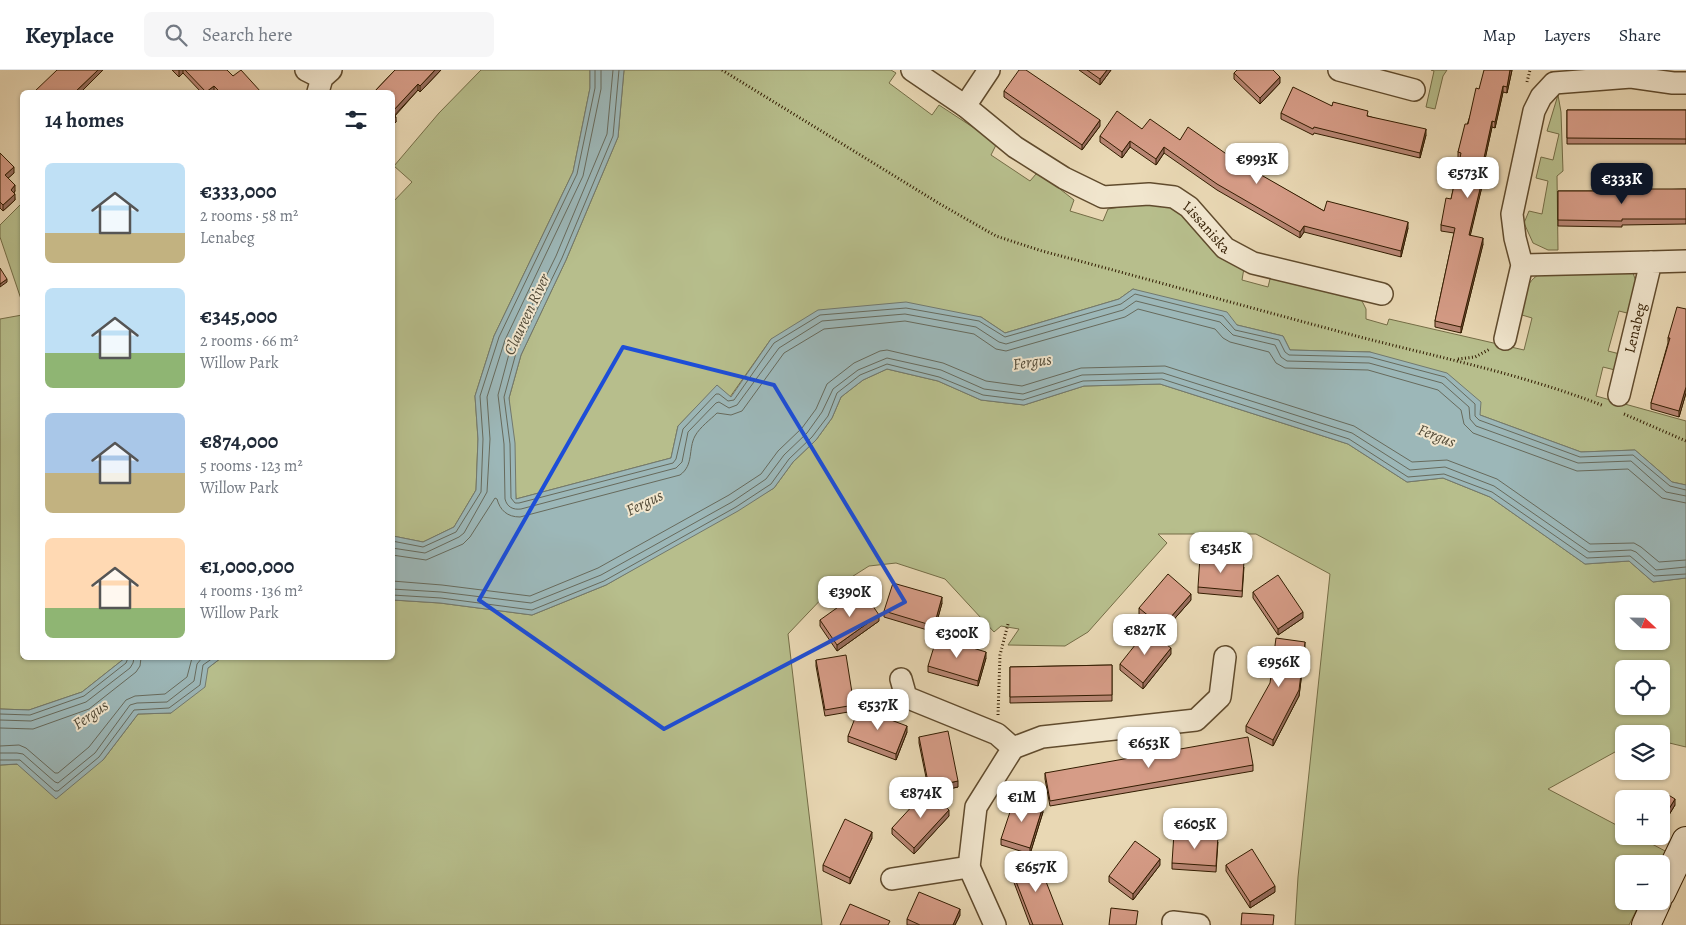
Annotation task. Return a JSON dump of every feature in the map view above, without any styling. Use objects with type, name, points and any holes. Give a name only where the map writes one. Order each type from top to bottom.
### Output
[{"type":"street","name":"Lissaniska","points":[[912,70],[965,106],[1015,148],[1064,178],[1103,197],[1149,194],[1174,197],[1189,207],[1225,248],[1253,263],[1382,294]]},
{"type":"street","points":[[965,106],[989,70]]},
{"type":"street","points":[[1339,70],[1414,90]]},
{"type":"street","points":[[1505,339],[1522,265],[1515,238],[1512,214],[1534,111],[1541,97],[1554,83],[1631,77],[1673,83],[1686,82]]},
{"type":"street","points":[[1522,265],[1686,261]]},
{"type":"street","name":"Lenabeg","points":[[1619,395],[1651,262]]},
{"type":"street","points":[[901,679],[906,697],[1005,741],[1196,720],[1220,697],[1226,657]]},
{"type":"street","points":[[994,925],[969,867],[976,807],[1005,741]]},
{"type":"street","points":[[1670,874],[1686,841]]},
{"type":"street","points":[[892,879],[969,867]]},
{"type":"street","points":[[1646,925],[1653,910]]},
{"type":"street","points":[[1173,922],[1199,925]]},
{"type":"path","points":[[722,70],[996,236],[1042,251],[1361,337],[1455,359],[1573,394],[1613,410],[1619,395]]},
{"type":"path","points":[[1455,359],[1475,357],[1505,339]]},
{"type":"path","points":[[1619,395],[1624,414],[1686,441]]},
{"type":"path","points":[[1005,741],[1000,656],[1008,624]]},
{"type":"highlighted area","points":[[623,347],[774,385],[905,602],[664,729],[479,600]]},
{"type":"green space","points":[[481,70],[590,70],[590,88],[573,172],[494,336],[475,396],[478,439],[476,490],[454,527],[423,542],[395,536],[395,200],[412,182],[395,165],[439,113]]},
{"type":"green space","points":[[624,70],[891,70],[896,73],[889,83],[932,115],[939,105],[997,143],[991,155],[1030,181],[1036,174],[1042,175],[1074,200],[1070,211],[1103,221],[1108,209],[1155,201],[1169,203],[1244,268],[1242,280],[1268,287],[1271,275],[1360,297],[1366,309],[1366,319],[1387,325],[1389,319],[1524,350],[1532,318],[1522,315],[1524,302],[1526,290],[1536,276],[1542,273],[1633,273],[1638,287],[1631,314],[1619,311],[1608,351],[1620,354],[1615,370],[1603,367],[1596,396],[1686,421],[1686,485],[1672,482],[1635,450],[1581,452],[1480,415],[1370,352],[1290,350],[1283,336],[1237,325],[1133,289],[1119,299],[1005,333],[981,317],[771,339],[730,397],[717,386],[678,426],[671,458],[516,499],[509,398],[521,355],[566,260],[618,137]]},
{"type":"green space","points":[[1431,70],[1447,70],[1443,76],[1435,109],[1426,107],[1434,71]]},
{"type":"green space","points":[[1558,95],[1561,112],[1563,171],[1557,176],[1558,250],[1548,250],[1533,243],[1524,223],[1529,211],[1542,214],[1548,181],[1536,178],[1541,157],[1553,160],[1559,134],[1547,131]]},
{"type":"green space","points":[[20,205],[20,296],[0,237],[0,225]]},
{"type":"green space","points":[[20,315],[20,660],[122,660],[82,692],[29,710],[0,709],[0,319]]},
{"type":"green space","points":[[887,369],[938,381],[981,400],[1024,405],[1084,386],[1160,384],[1348,444],[1407,482],[1443,478],[1490,497],[1585,564],[1629,561],[1653,582],[1686,578],[1686,747],[1670,743],[1670,725],[1615,725],[1615,752],[1548,789],[1615,824],[1615,845],[1654,845],[1667,852],[1666,855],[1615,855],[1615,910],[1636,910],[1629,925],[1295,925],[1298,877],[1330,574],[1256,534],[1158,534],[1167,543],[1088,632],[1065,646],[1008,645],[1019,629],[1001,626],[994,632],[945,579],[896,563],[869,566],[828,592],[788,634],[822,925],[0,925],[0,765],[103,760],[138,714],[171,713],[208,668],[218,660],[395,660],[395,600],[440,603],[532,615],[606,585],[774,488],[793,462],[816,440],[832,418],[841,397],[863,380]]},
{"type":"water","points":[[590,70],[624,70],[618,137],[566,260],[521,355],[509,398],[515,443],[516,499],[671,458],[678,426],[717,385],[731,397],[771,339],[818,310],[906,302],[981,317],[1005,333],[1119,299],[1133,289],[1227,312],[1237,325],[1283,336],[1290,350],[1370,352],[1447,373],[1481,402],[1480,415],[1581,452],[1635,450],[1672,482],[1686,485],[1686,578],[1653,582],[1629,561],[1585,564],[1490,497],[1443,478],[1407,482],[1348,444],[1160,384],[1084,386],[1024,405],[981,400],[938,381],[887,369],[863,380],[841,397],[832,418],[816,440],[793,462],[774,488],[738,511],[606,585],[532,615],[440,603],[395,600],[395,536],[423,542],[454,527],[476,490],[478,439],[475,396],[494,336],[573,172],[590,88]]},
{"type":"water","name":"Fergus","points":[[122,660],[218,660],[208,668],[205,687],[171,713],[138,714],[103,760],[56,799],[17,764],[0,765],[0,709],[29,710],[82,692]]},
{"type":"building","points":[[57,70],[98,70],[77,90],[36,90]]},
{"type":"building","points":[[185,70],[227,70],[233,76],[241,70],[259,90],[218,90],[214,86],[209,90],[204,90]]},
{"type":"building","points":[[395,70],[435,70],[420,86],[418,84],[395,109],[395,90],[376,90]]},
{"type":"building","points":[[1019,70],[1026,70],[1100,120],[1082,145],[1004,91]]},
{"type":"building","points":[[1087,70],[1107,70],[1100,79]]},
{"type":"building","points":[[1237,70],[1273,70],[1280,77],[1260,98],[1234,73]]},
{"type":"building","points":[[1484,70],[1510,70],[1507,87],[1503,86],[1495,122],[1492,121],[1482,167],[1485,168],[1469,235],[1483,238],[1461,327],[1435,321],[1455,228],[1441,225],[1446,198],[1451,199],[1461,153],[1458,152],[1465,124],[1468,124],[1476,88],[1479,89]]},
{"type":"building","points":[[1293,87],[1332,106],[1333,102],[1368,111],[1367,116],[1426,129],[1420,153],[1314,127],[1313,129],[1281,113]]},
{"type":"building","points":[[1567,110],[1686,110],[1686,139],[1567,138]]},
{"type":"building","points":[[1117,111],[1142,129],[1150,119],[1180,140],[1188,127],[1242,165],[1324,211],[1327,201],[1408,222],[1401,251],[1304,226],[1300,232],[1217,184],[1164,147],[1156,159],[1130,141],[1122,152],[1100,136]]},
{"type":"building","points":[[0,153],[14,167],[5,175],[15,185],[11,190],[15,194],[3,205],[0,202]]},
{"type":"building","points":[[1630,189],[1686,189],[1686,219],[1558,220],[1558,191],[1630,191]]},
{"type":"building","points":[[0,268],[7,279],[0,284]]},
{"type":"building","points":[[1677,307],[1686,309],[1686,387],[1679,411],[1651,403]]},
{"type":"building","points":[[1200,557],[1244,561],[1242,591],[1198,587]]},
{"type":"building","points":[[1168,574],[1191,594],[1162,627],[1139,608]]},
{"type":"building","points":[[1278,575],[1303,612],[1278,629],[1253,592]]},
{"type":"building","points":[[893,583],[942,597],[934,626],[884,611]]},
{"type":"building","points":[[862,590],[879,615],[837,645],[820,620]]},
{"type":"building","points":[[1147,630],[1171,648],[1143,683],[1120,664]]},
{"type":"building","points":[[937,637],[986,652],[978,681],[928,666]]},
{"type":"building","points":[[1276,638],[1305,642],[1299,690],[1273,740],[1246,726],[1270,683]]},
{"type":"building","points":[[846,655],[854,705],[825,710],[816,660]]},
{"type":"building","points":[[1112,665],[1112,695],[1010,697],[1010,667]]},
{"type":"building","points":[[859,708],[907,726],[896,754],[848,736]]},
{"type":"building","points":[[948,731],[958,781],[929,787],[919,737]]},
{"type":"building","points":[[1248,737],[1253,765],[1050,801],[1045,773]]},
{"type":"building","points":[[927,790],[949,810],[914,848],[892,828]]},
{"type":"building","points":[[1670,796],[1675,799],[1670,807]]},
{"type":"building","points":[[1015,797],[1043,806],[1030,848],[1001,839]]},
{"type":"building","points":[[845,819],[872,832],[850,878],[823,865]]},
{"type":"building","points":[[1174,833],[1218,836],[1216,866],[1172,863]]},
{"type":"building","points":[[1135,841],[1160,859],[1133,894],[1109,876]]},
{"type":"building","points":[[1252,849],[1275,886],[1250,902],[1226,865]]},
{"type":"building","points":[[1036,856],[1063,925],[1033,925],[1010,866]]},
{"type":"building","points":[[919,892],[960,909],[953,925],[920,925],[907,919]]},
{"type":"building","points":[[850,904],[890,921],[888,925],[840,925]]},
{"type":"building","points":[[1111,908],[1138,911],[1136,925],[1109,925]]},
{"type":"building","points":[[1242,913],[1274,915],[1273,925],[1241,925]]},
{"type":"water label","name":"Claureen River","points":[[526,314]]}]
